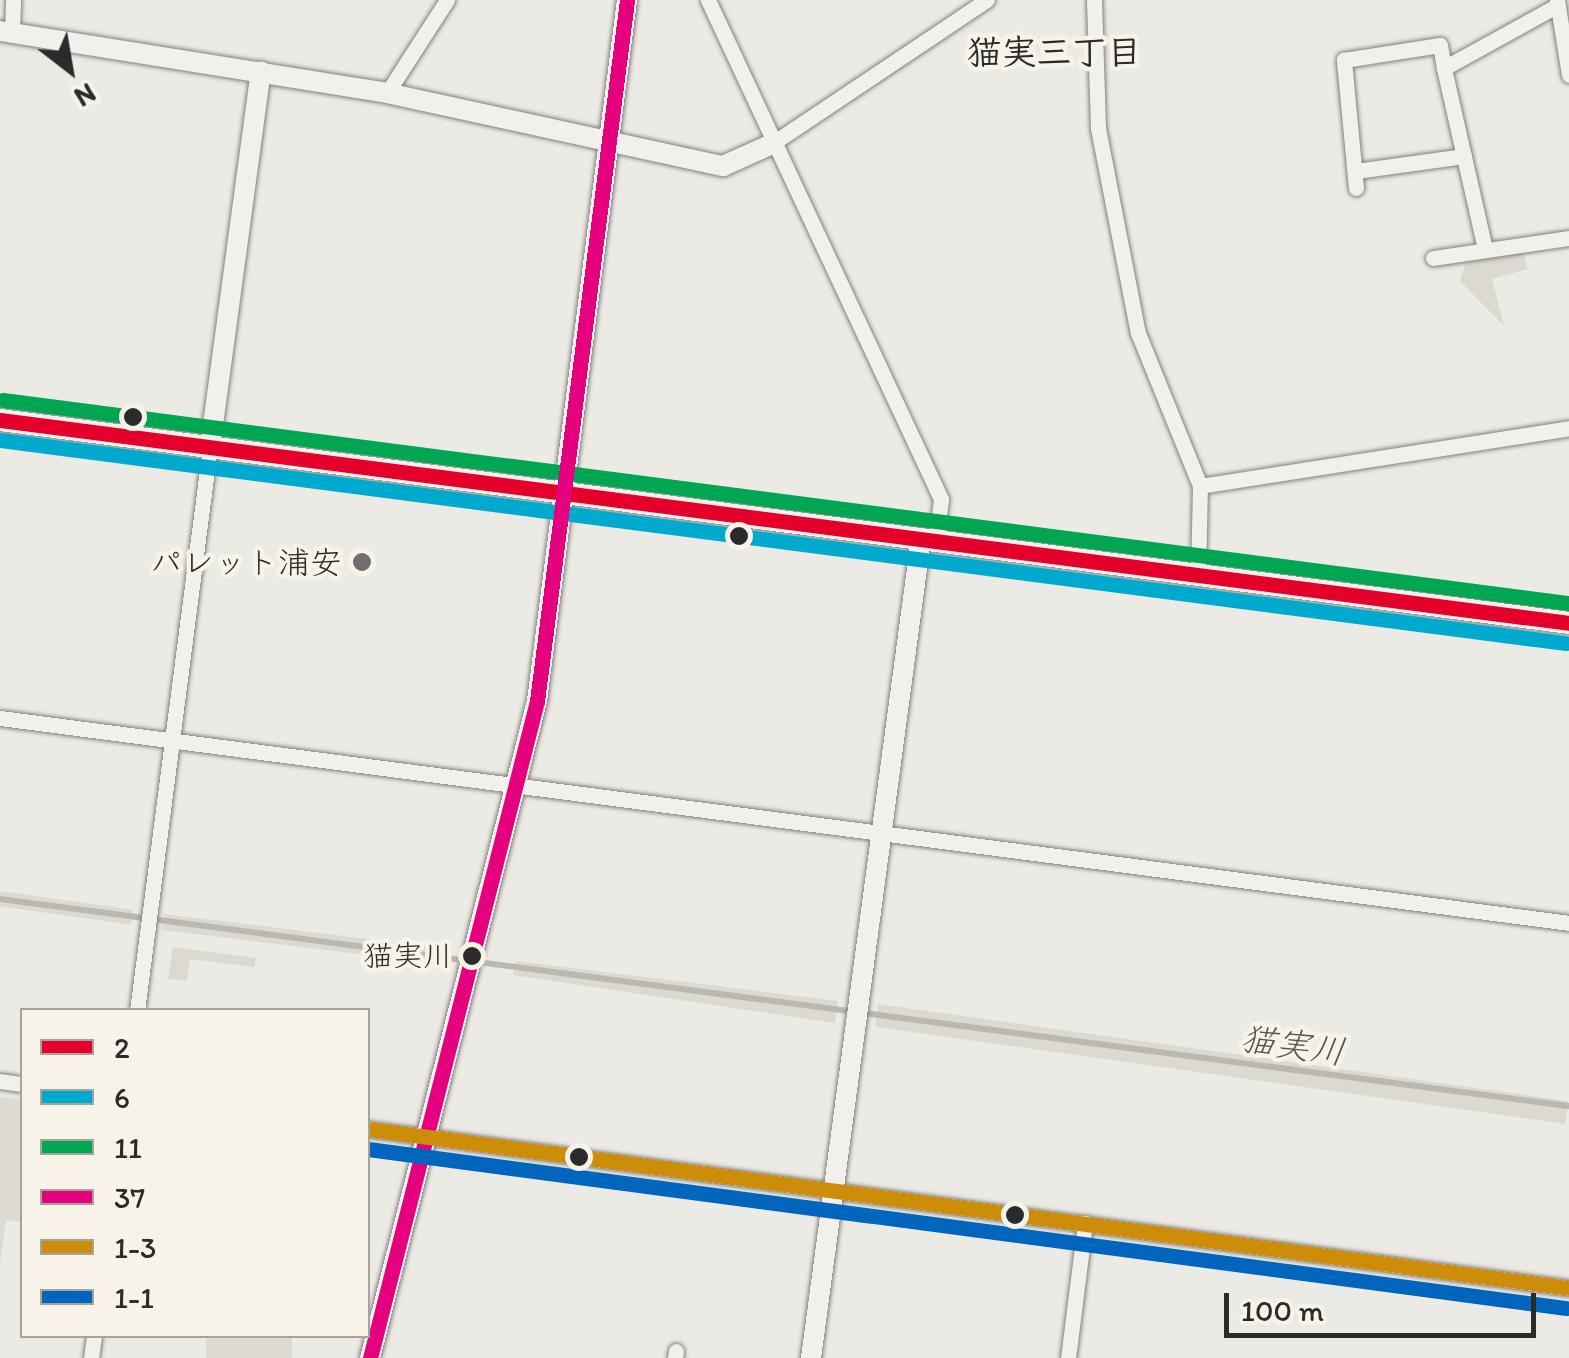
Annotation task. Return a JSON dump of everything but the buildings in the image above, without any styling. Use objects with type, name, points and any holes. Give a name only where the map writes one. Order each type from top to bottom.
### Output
[{"type":"main road","points":[[0,420],[1569,624]]},
{"type":"street","points":[[13,0],[6,31],[387,93],[723,166],[770,145],[987,0]]},
{"type":"street","points":[[387,93],[447,0]]},
{"type":"street","points":[[370,1358],[520,786],[616,142],[627,0]]},
{"type":"street","points":[[708,0],[770,145],[941,500],[928,540],[880,834],[811,1358]]},
{"type":"street","points":[[1094,0],[1098,128],[1130,300],[1200,486],[1198,577]]},
{"type":"street","points":[[1444,68],[1558,3],[1569,75]]},
{"type":"street","points":[[1464,156],[1356,180],[1344,60],[1440,46],[1485,249]]},
{"type":"street","points":[[137,1008],[261,71]]},
{"type":"street","points":[[1433,258],[1569,238]]},
{"type":"street","points":[[1200,486],[1569,428]]},
{"type":"street","points":[[0,718],[1569,923]]},
{"type":"street","points":[[370,1129],[1569,1288]]},
{"type":"street","points":[[1068,1358],[1085,1223]]},
{"type":"shaded area","points":[[1523,253],[1528,269],[1492,279],[1504,326],[1460,281],[1466,262]]},
{"type":"shaded area","points":[[0,891],[133,910],[131,925],[0,906]]},
{"type":"shaded area","points":[[164,914],[447,949],[445,965],[162,930]]},
{"type":"shaded area","points":[[173,947],[256,958],[254,967],[190,959],[187,981],[168,979]]},
{"type":"shaded area","points":[[516,961],[838,1001],[835,1023],[513,975]]},
{"type":"shaded area","points":[[878,1004],[1568,1101],[1565,1124],[875,1027]]},
{"type":"shaded area","points":[[0,1097],[20,1099],[20,1222],[6,1220],[0,1263]]},
{"type":"shaded area","points":[[206,1338],[292,1338],[292,1358],[206,1358]]},
{"type":"waterway","name":"猫実川","points":[[0,899],[1569,1106]]},
{"type":"transit line","name":"37","points":[[370,1358],[537,701],[627,0]]},
{"type":"transit line","name":"11","points":[[3,400],[1569,603]]},
{"type":"transit line","name":"2","points":[[0,420],[1569,623]]},
{"type":"transit line","name":"6","points":[[0,440],[1566,643]]},
{"type":"transit line","name":"1-3","points":[[370,1129],[1569,1288]]},
{"type":"transit line","name":"1-1","points":[[370,1149],[1566,1308]]},
{"type":"place","name":"パレット浦安","points":[[362,562]]},
{"type":"place","name":"猫実川","points":[[472,956]]},
{"type":"district","name":"猫実三丁目","points":[[1054,52]]}]
